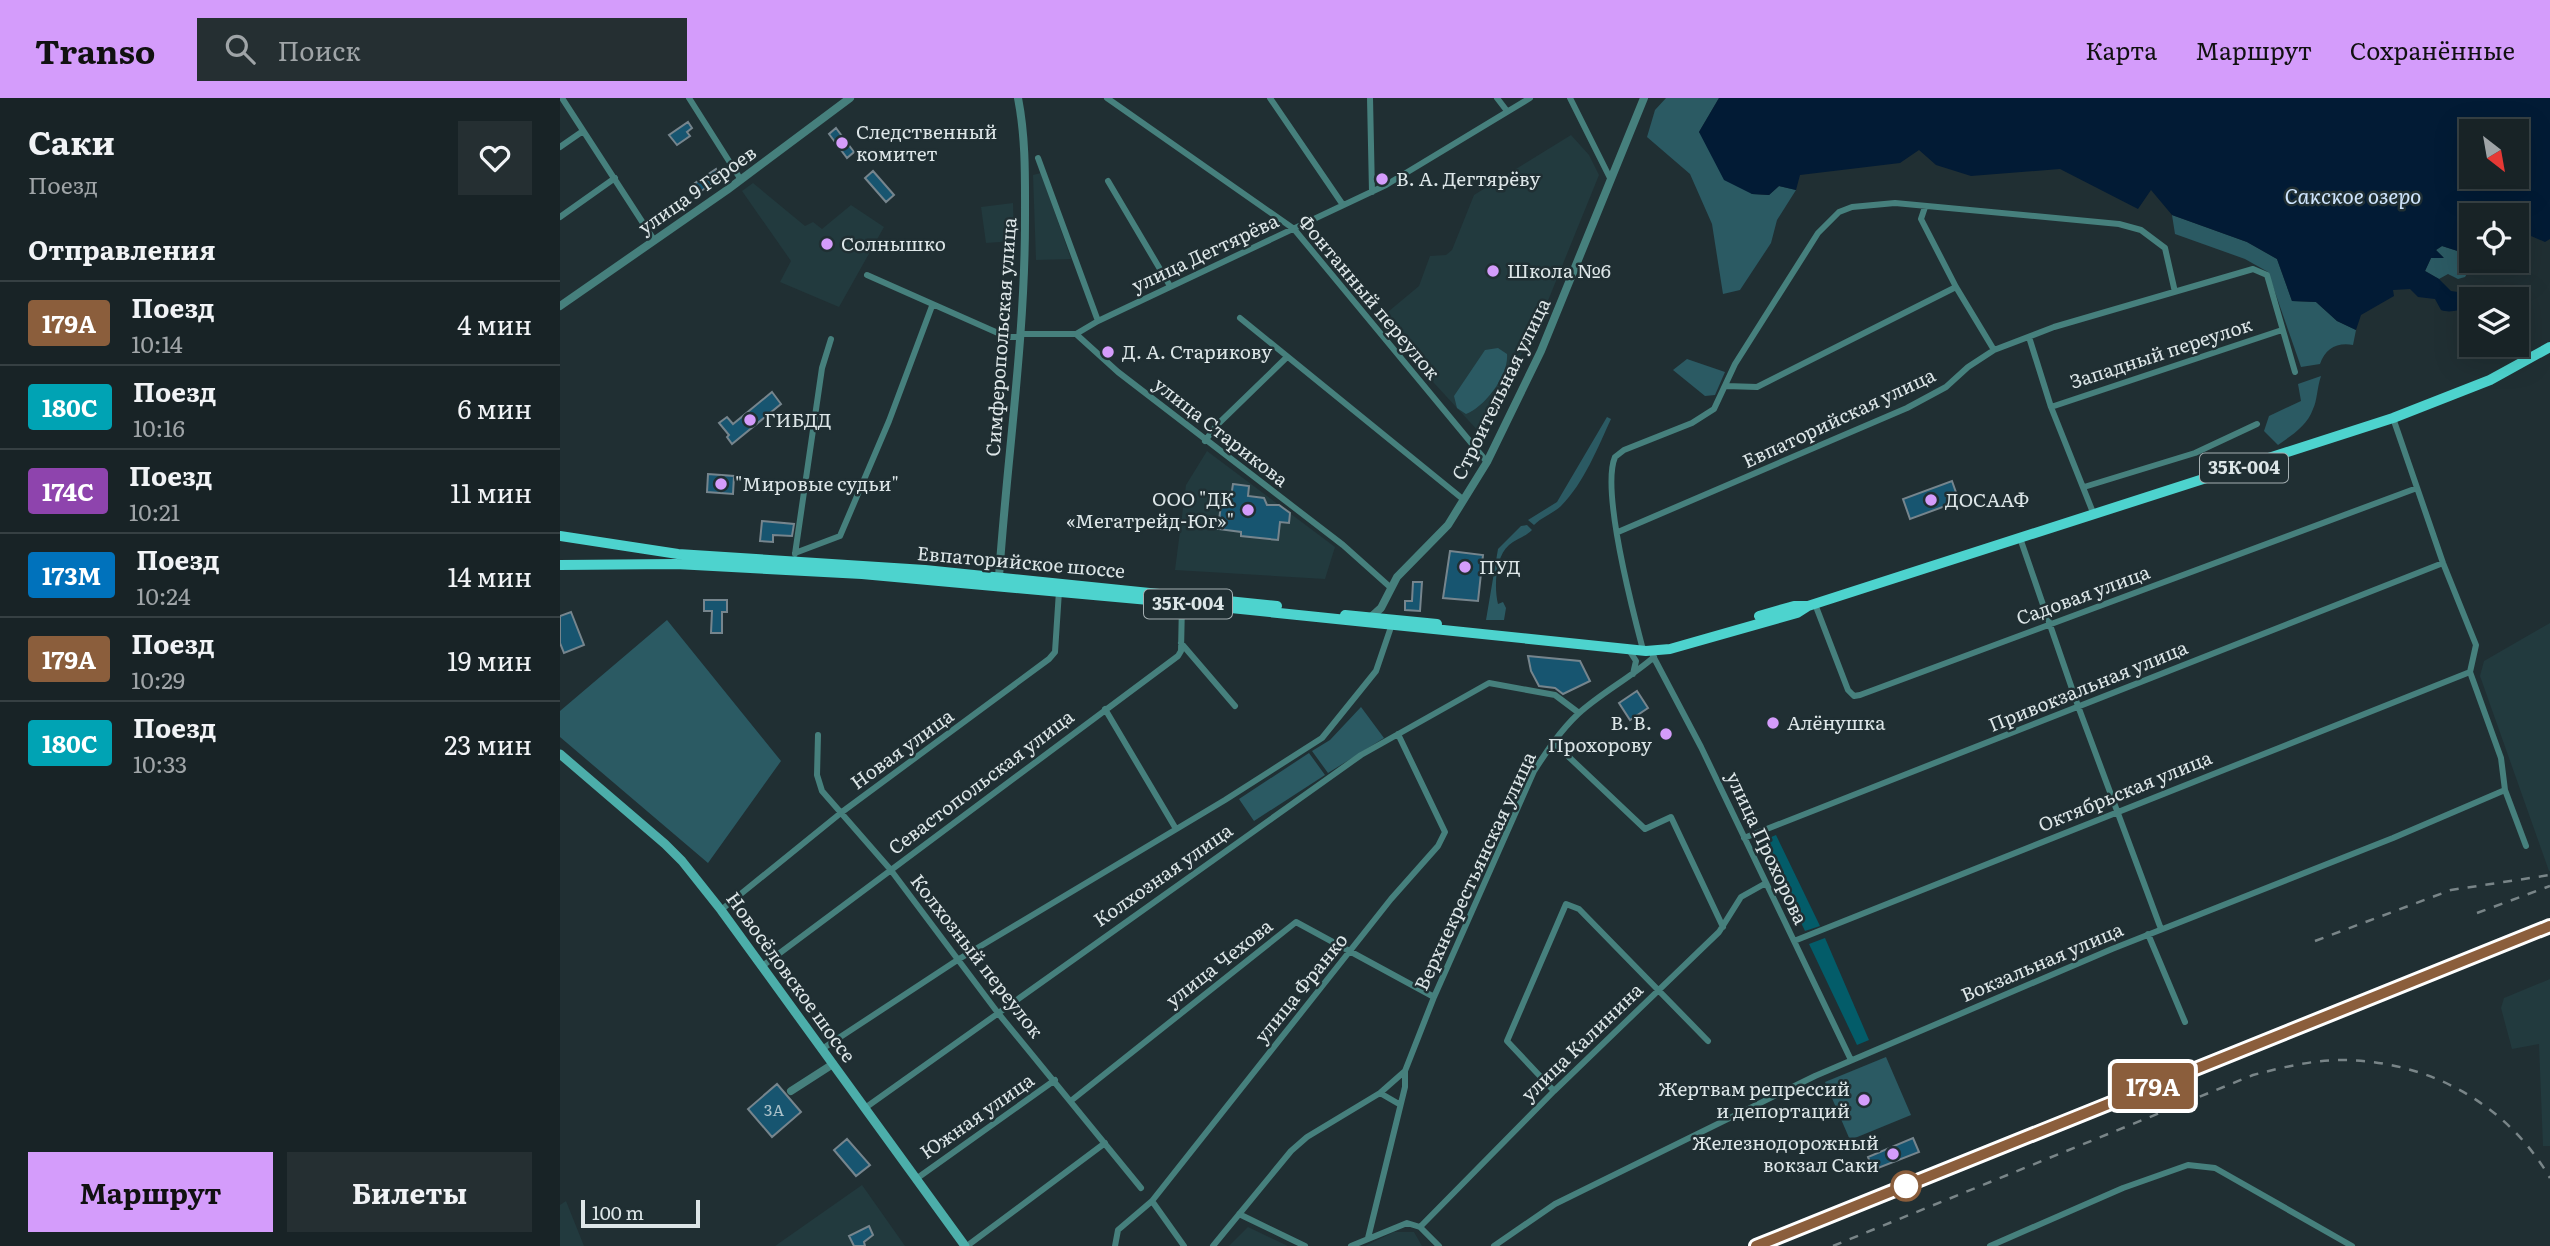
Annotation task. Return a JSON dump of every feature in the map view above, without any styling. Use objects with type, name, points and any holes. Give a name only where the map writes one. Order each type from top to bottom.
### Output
[{"type":"main road","name":"35К-004","points":[[2393,418],[2490,380],[2550,346]]},
{"type":"main road","name":"Евпаторийское шоссе","points":[[560,536],[678,554],[795,558],[999,577],[1371,617],[1393,623],[1649,651],[1794,606],[1811,605],[2393,418]]},
{"type":"main road","points":[[560,542],[584,540]]},
{"type":"main road","points":[[560,559],[606,565]]},
{"type":"main road","name":"Евпаторийское шоссе","points":[[560,565],[676,565],[862,574],[1393,623],[1649,651]]},
{"type":"main road","name":"Новосёловское шоссе","points":[[560,754],[682,861],[721,910],[966,1246]]},
{"type":"street","points":[[562,98],[654,240]]},
{"type":"street","points":[[689,98],[741,180]]},
{"type":"street","name":"улица 9 Героев","points":[[560,306],[741,180],[850,98]]},
{"type":"street","name":"Симферопольская улица","points":[[999,577],[1021,336],[1025,256],[1025,154],[1018,98]]},
{"type":"street","name":"Фонтанный переулок","points":[[1107,98],[1294,229],[1487,463]]},
{"type":"street","points":[[1270,98],[1343,205]]},
{"type":"street","points":[[1370,98],[1372,192]]},
{"type":"street","points":[[1497,98],[1507,111]]},
{"type":"street","name":"улица Дегтярёва","points":[[1076,334],[1170,286],[1372,192],[1530,98]]},
{"type":"street","points":[[1570,98],[1611,178]]},
{"type":"street","name":"Строительная улица","points":[[1371,617],[1381,608],[1390,587],[1448,525],[1487,463],[1541,351],[1644,98]]},
{"type":"street","points":[[560,147],[583,131]]},
{"type":"street","points":[[1038,158],[1098,321]]},
{"type":"street","points":[[560,217],[615,178]]},
{"type":"street","points":[[1108,181],[1170,286]]},
{"type":"street","points":[[1955,287],[1757,387],[1726,386],[1735,364],[1818,233],[1839,212],[1852,207],[1895,203],[2119,224],[2141,230],[2165,248],[2175,292]]},
{"type":"street","points":[[1925,207],[1922,219],[1955,287],[1994,350]]},
{"type":"street","name":"Евпаторийская улица","points":[[1618,532],[1907,408],[1946,387],[1968,366],[1994,350],[2054,327],[2253,269],[2267,275],[2282,330]]},
{"type":"street","points":[[867,275],[1007,337],[1076,334]]},
{"type":"street","points":[[795,558],[840,536],[889,421],[932,306]]},
{"type":"street","points":[[1240,318],[1464,500]]},
{"type":"street","points":[[2282,330],[2295,372]]},
{"type":"street","name":"Западный переулок","points":[[2051,407],[2282,330]]},
{"type":"street","name":"улица Старикова","points":[[1076,334],[1118,373],[1343,545],[1390,587]]},
{"type":"street","points":[[2029,337],[2051,407],[2094,515]]},
{"type":"street","points":[[795,558],[822,368],[831,338]]},
{"type":"street","points":[[1205,441],[1216,426],[1287,357]]},
{"type":"street","name":"улица Прохорова","points":[[1726,386],[1717,404],[1704,416],[1624,450],[1615,457],[1611,478],[1618,532],[1649,651],[1702,747],[1852,1060]]},
{"type":"street","points":[[2393,418],[2443,563],[2476,645],[2470,672],[2501,758],[2505,790],[2526,846]]},
{"type":"street","points":[[2084,487],[2195,453],[2257,424]]},
{"type":"street","name":"Садовая улица","points":[[1811,605],[1848,690],[1854,696],[2417,488]]},
{"type":"street","points":[[2020,538],[2078,706],[2119,810],[2161,929]]},
{"type":"street","name":"Привокзальная улица","points":[[1744,838],[2443,563]]},
{"type":"street","name":"Новая улица","points":[[721,910],[842,812],[1052,656],[1055,652],[1059,591]]},
{"type":"street","points":[[1387,597],[1393,623]]},
{"type":"street","points":[[1182,603],[1181,643],[1235,706]]},
{"type":"street","name":"Колхозная улица","points":[[822,1049],[959,959],[1322,738],[1377,671],[1393,623]]},
{"type":"street","name":"Севастопольская улица","points":[[761,967],[1178,656],[1181,643]]},
{"type":"street","points":[[1629,650],[1636,665],[1632,676]]},
{"type":"street","name":"Верхнекрестьянская улица","points":[[1368,1238],[1405,1087],[1405,1071],[1434,997],[1534,771],[1553,742],[1579,713],[1632,676],[1649,651]]},
{"type":"street","name":"Октябрьская улица","points":[[1794,941],[2470,672]]},
{"type":"street","name":"Колхозная улица","points":[[865,1108],[1331,776],[1489,683],[1555,695],[1579,713]]},
{"type":"street","points":[[1105,709],[1176,829]]},
{"type":"street","name":"Колхозный переулок","points":[[818,734],[817,775],[822,791],[890,869],[998,1013],[1072,1100],[1141,1188]]},
{"type":"street","name":"улица Франко","points":[[1115,1246],[1118,1230],[1152,1200],[1446,832],[1395,736]]},
{"type":"street","points":[[1553,742],[1645,829],[1671,817],[1723,927]]},
{"type":"street","name":"Вокзальная улица","points":[[1494,1246],[1555,1204],[1852,1060],[2148,934],[2393,838],[2505,790]]},
{"type":"street","name":"улица Калинина","points":[[1420,1227],[1554,1091],[1723,927],[1741,897],[1766,883]]},
{"type":"street","points":[[1554,1091],[1507,1041],[1566,904],[1579,909],[1708,1041]]},
{"type":"street","name":"улица Чехова","points":[[1072,1100],[1296,922],[1434,997]]},
{"type":"street","points":[[2148,934],[2185,1022]]},
{"type":"street","points":[[791,1091],[833,1064]]},
{"type":"street","name":"Верхнекрестьянская улица","points":[[1213,1246],[1307,1136],[1380,1093],[1405,1071]]},
{"type":"street","name":"Южная улица","points":[[916,1178],[1055,1080]]},
{"type":"street","points":[[1380,1093],[1399,1104]]},
{"type":"street","points":[[966,1246],[1105,1143]]},
{"type":"street","points":[[1990,1246],[2172,1168],[2188,1165],[2215,1168],[2352,1246]]},
{"type":"street","points":[[1152,1200],[1184,1246]]},
{"type":"street","points":[[1239,1214],[1305,1246]]},
{"type":"street","points":[[1351,1246],[1407,1223],[1420,1227],[1439,1246]]},
{"type":"shaded area","points":[[1666,98],[1719,98],[1699,132],[1752,194],[1769,195],[1779,186],[1796,190],[1777,220],[1771,243],[1740,290],[1723,294],[1712,224],[1690,174],[1647,137],[1655,110]]},
{"type":"shaded area","name":"Школа №6","points":[[1571,135],[1589,155],[1599,175],[1543,313],[1480,433],[1377,321],[1419,286],[1430,256],[1446,255],[1452,250],[1474,195]]},
{"type":"shaded area","points":[[1041,173],[1071,259],[1036,260],[1033,175]]},
{"type":"shaded area","name":"Солнышко","points":[[753,183],[805,226],[813,222],[822,229],[851,205],[884,227],[839,307],[780,282],[791,261],[742,191]]},
{"type":"shaded area","points":[[1013,203],[1014,241],[986,243],[981,207]]},
{"type":"shaded area","points":[[2172,215],[2247,242],[2277,259],[2292,301],[2316,302],[2337,321],[2356,330],[2353,345],[2337,346],[2325,354],[2320,364],[2301,367],[2268,272],[2245,259],[2175,234]]},
{"type":"shaded area","points":[[2442,246],[2459,251],[2459,273],[2468,273],[2465,277],[2458,279],[2448,274],[2439,279],[2425,271],[2431,258],[2443,257],[2436,250]]},
{"type":"shaded area","points":[[1498,348],[1507,354],[1500,380],[1481,405],[1466,414],[1457,408],[1454,396],[1485,350]]},
{"type":"shaded area","points":[[1687,359],[1725,372],[1715,395],[1705,396],[1673,370]]},
{"type":"shaded area","points":[[2321,376],[2315,402],[2307,420],[2278,445],[2264,431],[2269,416],[2301,401],[2298,384]]},
{"type":"shaded area","points":[[1607,417],[1611,419],[1577,487],[1561,506],[1534,525],[1528,520],[1557,502]]},
{"type":"shaded area","points":[[1207,451],[1335,547],[1325,579],[1175,570],[1186,485]]},
{"type":"shaded area","points":[[1527,525],[1532,530],[1504,550],[1498,565],[1497,597],[1498,604],[1503,602],[1506,608],[1504,620],[1486,620],[1498,549],[1521,526]]},
{"type":"shaded area","points":[[667,620],[781,761],[708,863],[560,737],[560,711]]},
{"type":"shaded area","points":[[2550,623],[2549,871],[2480,676],[2484,661]]},
{"type":"shaded area","points":[[1361,707],[1384,738],[1328,773],[1312,751],[1330,740]]},
{"type":"shaded area","points":[[1309,753],[1325,775],[1254,821],[1239,799]]},
{"type":"shaded area","points":[[1776,835],[1820,926],[1805,931],[1762,841]]},
{"type":"shaded area","points":[[1825,938],[1869,1040],[1857,1045],[1809,944]]},
{"type":"shaded area","points":[[2550,979],[2550,1146],[2543,1146],[2539,1044],[2512,1049],[2501,1008],[2504,998]]},
{"type":"shaded area","points":[[1886,1057],[1911,1115],[1850,1140],[1825,1082]]},
{"type":"shaded area","points":[[862,1185],[905,1246],[775,1246]]},
{"type":"shaded area","points":[[566,1201],[584,1246],[560,1246],[560,1205]]},
{"type":"shaded area","points":[[1248,1227],[1288,1246],[1229,1246]]},
{"type":"shaded area","points":[[1394,1232],[1414,1232],[1422,1246],[1365,1246]]},
{"type":"water","name":"Сакское озеро","points":[[1719,98],[2550,98],[2550,239],[2545,242],[2529,235],[2529,203],[2459,203],[2459,251],[2442,246],[2436,250],[2444,258],[2431,258],[2425,271],[2439,279],[2451,291],[2458,292],[2459,310],[2441,310],[2435,299],[2418,297],[2410,289],[2393,290],[2394,296],[2361,315],[2356,330],[2337,321],[2316,302],[2292,301],[2277,259],[2247,242],[2172,215],[2151,190],[2138,209],[2060,169],[1971,176],[1936,165],[1919,150],[1900,163],[1800,175],[1796,190],[1779,186],[1769,195],[1752,194],[1724,180],[1699,132]]},
{"type":"building","points":[[688,122],[692,128],[687,132],[690,136],[677,145],[669,135]]},
{"type":"building","name":"Следственный комитет","points":[[836,128],[854,152],[847,158],[829,134]]},
{"type":"building","points":[[716,169],[720,179],[701,191],[695,183]]},
{"type":"building","points":[[873,171],[894,195],[886,202],[865,178]]},
{"type":"building","name":"ГИБДД","points":[[772,392],[781,404],[732,444],[727,437],[729,435],[719,423],[727,417],[733,424]]},
{"type":"building","name":"\"Мировые судьи\"","points":[[708,474],[734,476],[733,494],[707,492]]},
{"type":"building","name":"ДОСААФ","points":[[1952,481],[1959,501],[1910,519],[1903,499]]},
{"type":"building","name":"ООО \"ДК «Мегатрейд-Юг»\"","points":[[1233,484],[1249,486],[1248,496],[1264,498],[1267,505],[1279,505],[1290,513],[1289,523],[1280,522],[1278,540],[1241,536],[1241,532],[1218,529],[1222,496],[1231,497]]},
{"type":"building","points":[[762,521],[794,524],[792,536],[773,535],[773,542],[760,541]]},
{"type":"building","name":"ПУД","points":[[1450,551],[1483,555],[1478,601],[1443,598]]},
{"type":"building","points":[[1413,582],[1422,582],[1420,611],[1405,610],[1405,601],[1412,601]]},
{"type":"building","points":[[704,600],[727,600],[727,612],[722,612],[722,633],[711,633],[712,611],[704,611]]},
{"type":"building","points":[[571,612],[584,645],[564,653],[560,643],[560,616]]},
{"type":"building","points":[[1528,656],[1580,661],[1590,681],[1563,694],[1555,688],[1539,686],[1531,671]]},
{"type":"building","points":[[1637,691],[1648,708],[1630,720],[1619,703]]},
{"type":"building","points":[[777,1084],[801,1112],[772,1137],[748,1109]]},
{"type":"building","name":"Железнодорожный вокзал Саки","points":[[1913,1138],[1919,1152],[1873,1170],[1868,1157]]},
{"type":"building","points":[[847,1139],[870,1165],[856,1176],[834,1150]]},
{"type":"building","points":[[869,1226],[873,1235],[864,1242],[865,1246],[854,1246],[849,1236]]},
{"type":"railway","points":[[2315,941],[2451,890],[2550,875]]},
{"type":"railway","points":[[2477,913],[2550,886]]},
{"type":"railway","points":[[1756,1246],[2550,926]]},
{"type":"railway","points":[[1833,1246],[2253,1075],[2326,1061],[2369,1062],[2401,1067],[2459,1090],[2510,1127],[2550,1178]]},
{"type":"train","name":"179А","points":[[1756,1246],[2550,926]]},
{"type":"place","name":"Следственный комитет","points":[[842,143]]},
{"type":"place","name":"В. А. Дегтярёву","points":[[1382,179]]},
{"type":"place","name":"Солнышко","points":[[827,244]]},
{"type":"place","name":"Школа №6","points":[[1493,271]]},
{"type":"place","name":"Д. А. Старикову","points":[[1108,352]]},
{"type":"place","name":"ГИБДД","points":[[750,420]]},
{"type":"place","name":"\"Мировые судьи\"","points":[[721,484]]},
{"type":"place","name":"ДОСААФ","points":[[1931,500]]},
{"type":"place","name":"ООО \"ДК «Мегатрейд-Юг»\"","points":[[1248,510]]},
{"type":"place","name":"ПУД","points":[[1465,567]]},
{"type":"place","name":"Алёнушка","points":[[1773,723]]},
{"type":"place","name":"В. В. Прохорову","points":[[1666,734]]},
{"type":"place","name":"Жертвам репрессий и депортаций","points":[[1864,1100]]},
{"type":"place","name":"Железнодорожный вокзал Саки","points":[[1893,1154]]}]
